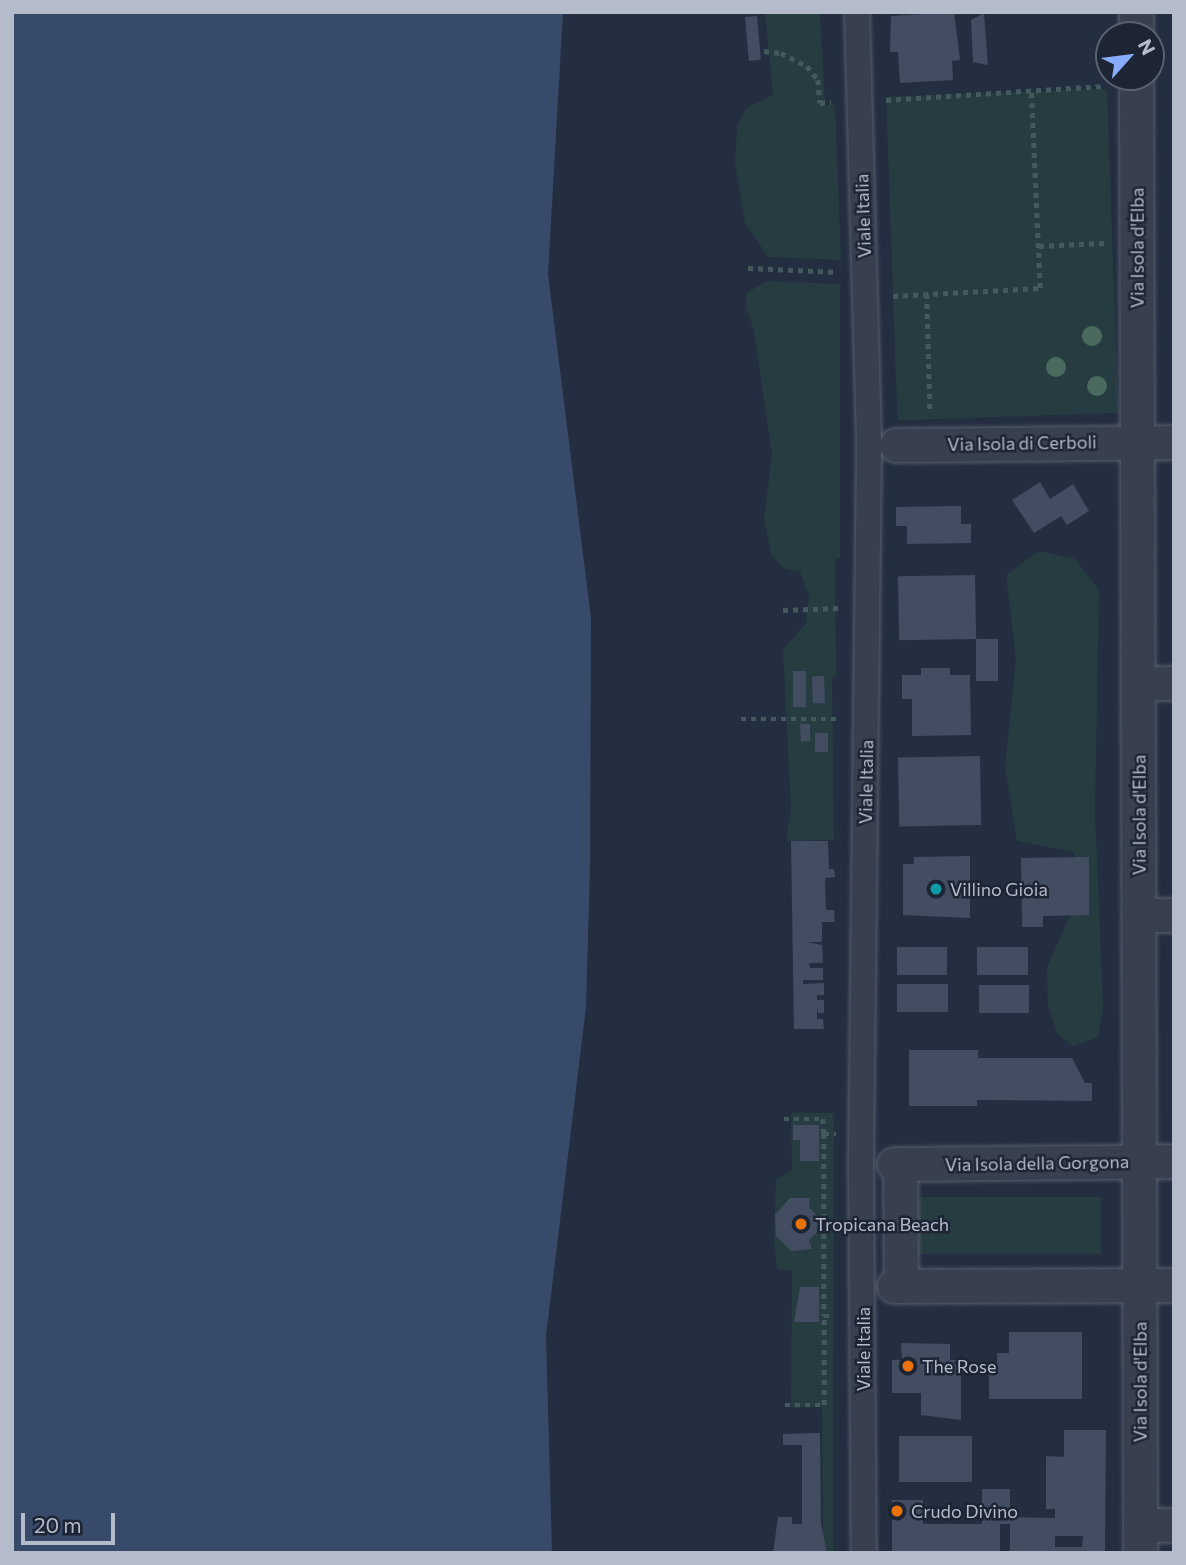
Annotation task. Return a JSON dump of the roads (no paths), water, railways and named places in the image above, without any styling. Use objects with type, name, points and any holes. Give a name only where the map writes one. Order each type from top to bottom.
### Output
[{"type":"street","name":"Viale Italia","points":[[857,12],[866,297],[883,446],[867,718],[861,1164],[886,1286],[863,1316],[864,1553]]},
{"type":"street","name":"Via Isola d'Elba","points":[[1136,91],[1140,1539]]},
{"type":"street","name":"Via Isola di Cerboli","points":[[883,446],[1174,442]]},
{"type":"street","points":[[1139,684],[1174,683]]},
{"type":"street","points":[[1139,915],[1174,915]]},
{"type":"street","name":"Via Isola della Gorgona","points":[[861,1164],[1174,1161]]},
{"type":"street","points":[[897,1164],[886,1286],[1174,1285]]},
{"type":"street","points":[[1140,1539],[1174,1525]]},
{"type":"water","points":[[12,12],[563,12],[548,274],[591,618],[590,867],[586,1007],[546,1336],[552,1553],[12,1553]]},
{"type":"place","name":"Villino Gioia","points":[[936,889]]},
{"type":"place","name":"Tropicana Beach","points":[[801,1224]]},
{"type":"place","name":"The Rose","points":[[908,1366]]},
{"type":"place","name":"Crudo Divino","points":[[897,1511]]}]
